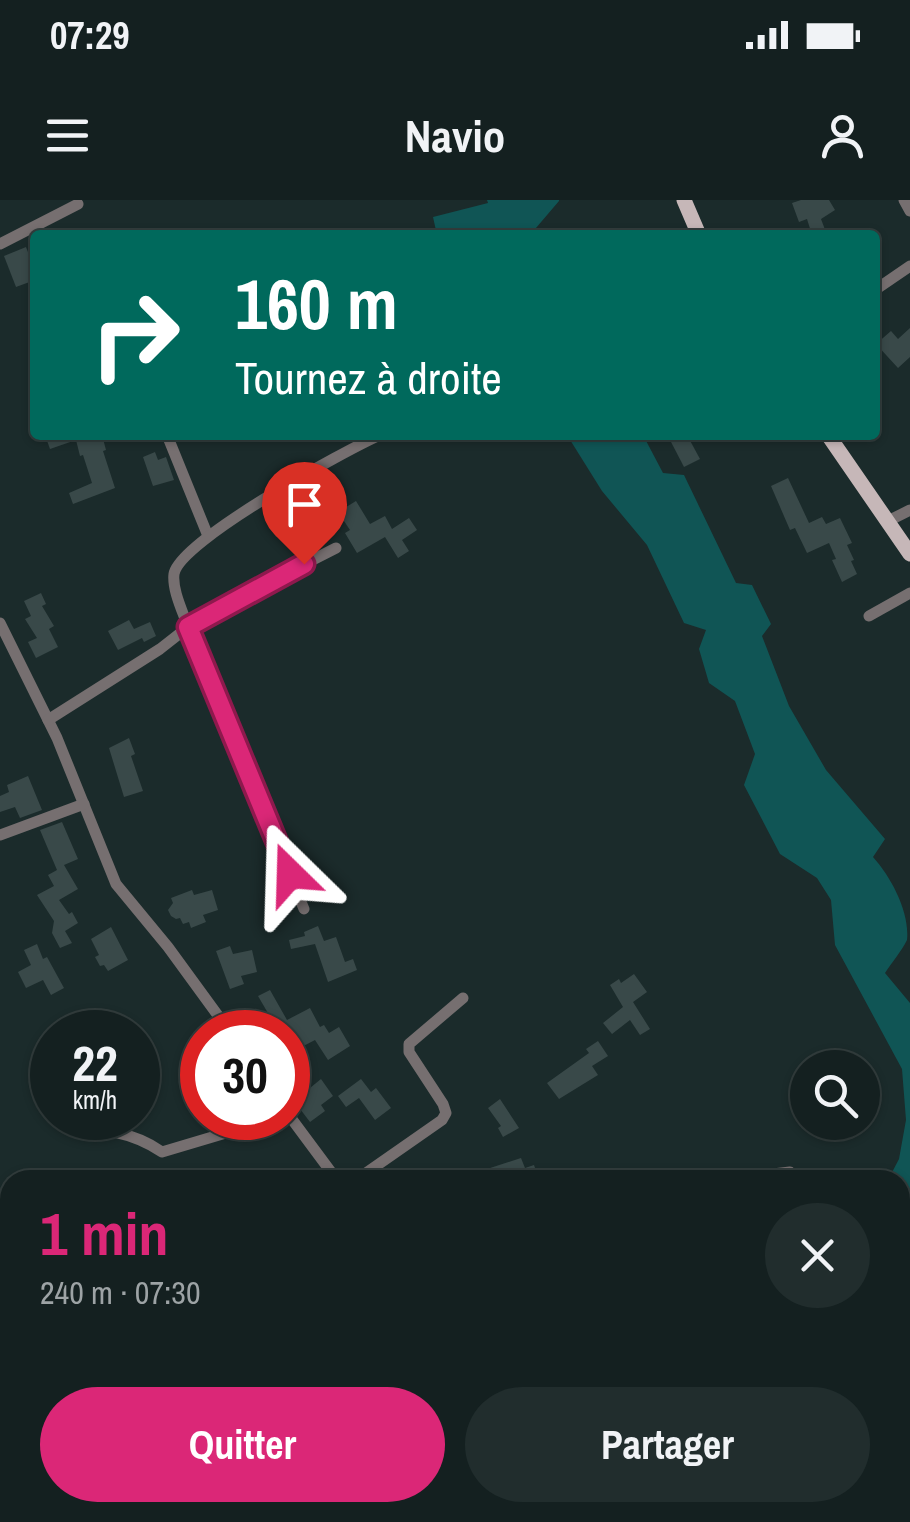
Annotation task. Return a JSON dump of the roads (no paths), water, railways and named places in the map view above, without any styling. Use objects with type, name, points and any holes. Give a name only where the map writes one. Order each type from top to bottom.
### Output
[{"type":"main road","points":[[684,200],[697,230]]},
{"type":"main road","points":[[831,440],[910,554]]},
{"type":"street","points":[[904,200],[910,211]]},
{"type":"street","points":[[0,244],[78,204]]},
{"type":"street","points":[[880,287],[910,266]]},
{"type":"street","points":[[168,440],[208,536]]},
{"type":"street","points":[[304,909],[188,627],[174,570],[208,536],[370,440]]},
{"type":"street","points":[[888,521],[910,510]]},
{"type":"street","points":[[48,720],[188,627],[336,548]]},
{"type":"street","points":[[870,616],[910,593]]},
{"type":"street","points":[[0,622],[48,720],[116,884],[214,1010]]},
{"type":"street","points":[[0,835],[84,804]]},
{"type":"street","points":[[370,1170],[442,1120],[446,1113],[409,1052],[409,1044],[463,998]]},
{"type":"street","points":[[146,1140],[162,1152],[202,1140]]},
{"type":"street","points":[[307,1140],[330,1170]]}]
